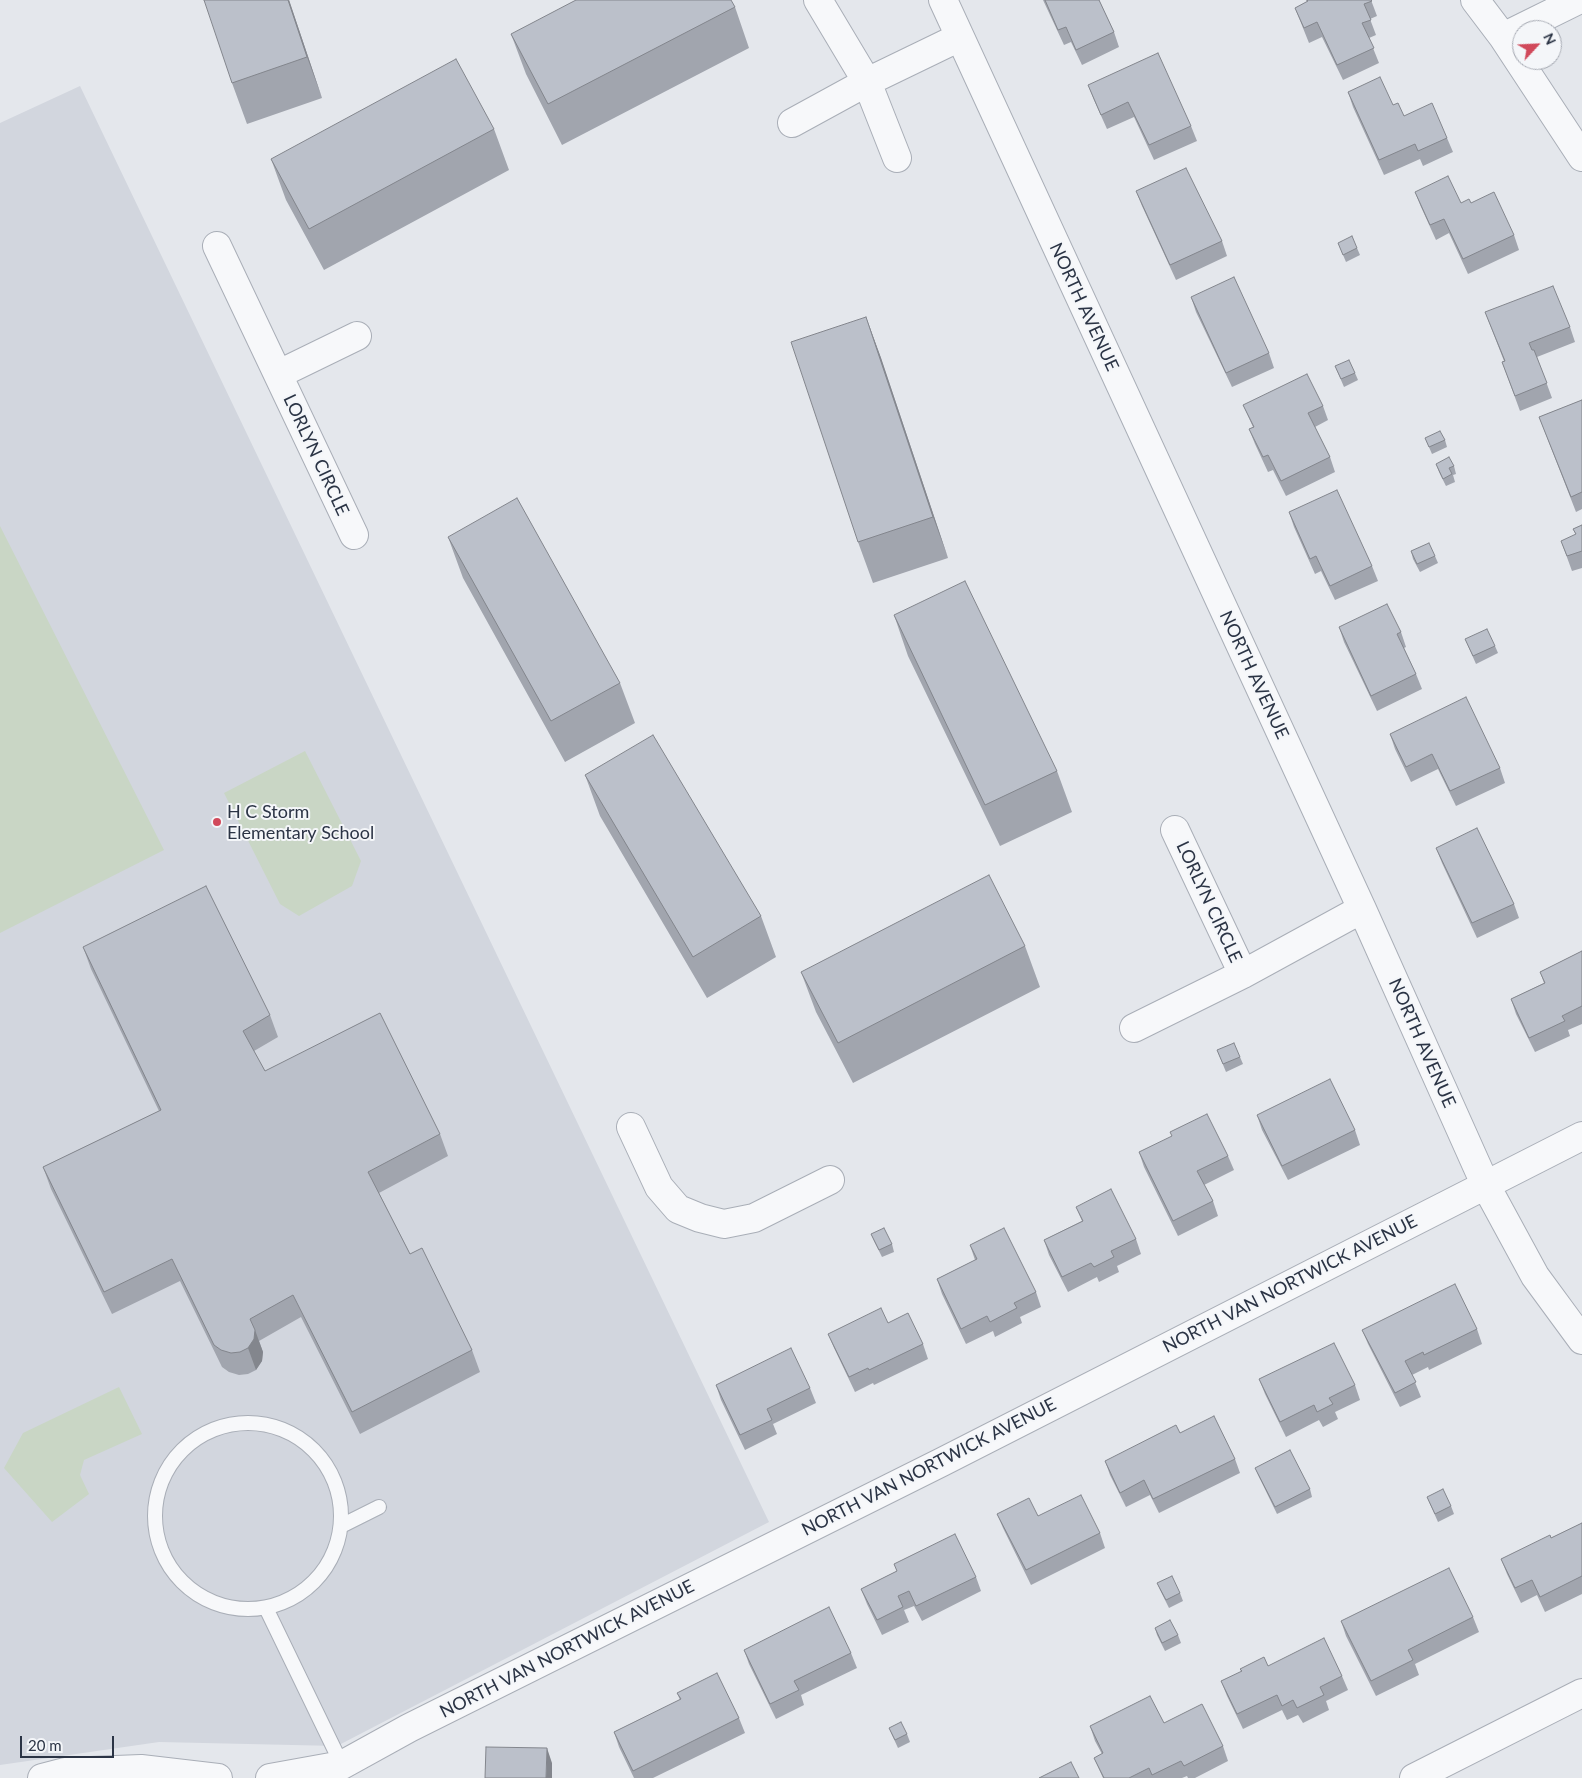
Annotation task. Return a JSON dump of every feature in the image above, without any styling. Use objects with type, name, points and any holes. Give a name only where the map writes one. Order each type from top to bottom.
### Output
[{"type":"street","points":[[818,0],[867,82],[896,158]]},
{"type":"street","name":"NORTH AVENUE","points":[[943,0],[1362,909],[1485,1184],[1535,1276],[1582,1340]]},
{"type":"street","points":[[1475,0],[1503,37],[1582,156]]},
{"type":"street","points":[[1503,37],[1578,0]]},
{"type":"street","points":[[792,123],[867,82],[960,38]]},
{"type":"street","name":"LORLYN CIRCLE","points":[[217,246],[354,536]]},
{"type":"street","name":"LORLYN CIRCLE","points":[[279,374],[357,336]]},
{"type":"street","name":"LORLYN CIRCLE","points":[[1175,830],[1243,974]]},
{"type":"street","name":"LORLYN CIRCLE","points":[[1134,1028],[1243,974],[1362,909]]},
{"type":"street","points":[[631,1127],[659,1187],[678,1208],[700,1218],[724,1224],[754,1218],[830,1180]]},
{"type":"street","name":"NORTH VAN NORTWICK AVENUE","points":[[270,1778],[345,1771],[409,1728],[942,1462],[1582,1136]]},
{"type":"street","points":[[1414,1778],[1582,1693]]},
{"type":"street","points":[[42,1778],[64,1772],[141,1769],[218,1778]]},
{"type":"lane","points":[[246,1422],[278,1427],[306,1443],[328,1467],[340,1497],[341,1526],[333,1555],[317,1579],[294,1598],[266,1608],[237,1609],[209,1601],[184,1584],[166,1561],[156,1533],[156,1501],[166,1470],[186,1445],[214,1428],[246,1422]]},
{"type":"lane","points":[[341,1526],[380,1507]]},
{"type":"lane","points":[[266,1608],[345,1771]]},
{"type":"shaded area","name":"H C Storm Elementary School","points":[[80,86],[769,1522],[337,1746],[159,1742],[0,1765],[0,123]]},
{"type":"green space","points":[[0,526],[164,850],[0,933]]},
{"type":"green space","points":[[305,751],[361,861],[352,886],[299,916],[280,904],[224,793]]},
{"type":"green space","points":[[119,1387],[142,1434],[84,1460],[80,1475],[89,1494],[52,1522],[4,1468],[23,1433]]},
{"type":"building","points":[[204,0],[288,0],[307,57],[232,83]]},
{"type":"building","points":[[576,0],[731,0],[735,7],[548,104],[511,34]]},
{"type":"building","points":[[1045,0],[1099,0],[1114,32],[1076,50],[1066,27],[1058,30]]},
{"type":"building","points":[[1307,0],[1371,0],[1364,4],[1371,20],[1362,23],[1374,48],[1337,65],[1317,22],[1304,28],[1295,8]]},
{"type":"building","points":[[1158,53],[1191,126],[1149,145],[1128,102],[1101,115],[1088,85]]},
{"type":"building","points":[[456,59],[494,129],[309,229],[271,159]]},
{"type":"building","points":[[1380,77],[1393,105],[1398,103],[1404,116],[1432,103],[1447,138],[1418,151],[1415,144],[1379,160],[1348,92]]},
{"type":"building","points":[[1186,168],[1222,241],[1170,265],[1136,191]]},
{"type":"building","points":[[1448,176],[1461,203],[1469,199],[1471,203],[1494,192],[1514,235],[1463,259],[1444,219],[1430,225],[1415,192]]},
{"type":"building","points":[[1352,236],[1357,248],[1343,255],[1338,243]]},
{"type":"building","points":[[1234,277],[1269,353],[1226,373],[1191,297]]},
{"type":"building","points":[[1553,286],[1570,327],[1529,343],[1532,350],[1534,350],[1547,383],[1515,396],[1502,362],[1505,361],[1485,312]]},
{"type":"building","points":[[866,317],[933,517],[858,542],[791,342]]},
{"type":"building","points":[[1349,360],[1355,373],[1341,379],[1335,366]]},
{"type":"building","points":[[1307,374],[1323,406],[1308,413],[1330,457],[1281,481],[1268,455],[1263,457],[1249,429],[1254,427],[1243,405]]},
{"type":"building","points":[[1582,400],[1582,492],[1571,497],[1539,417]]},
{"type":"building","points":[[1440,431],[1445,440],[1429,447],[1425,438]]},
{"type":"building","points":[[1449,457],[1454,466],[1449,468],[1452,474],[1443,479],[1436,464]]},
{"type":"building","points":[[1337,490],[1372,566],[1330,586],[1316,556],[1310,559],[1289,512]]},
{"type":"building","points":[[517,498],[620,683],[551,721],[448,537]]},
{"type":"building","points":[[1582,525],[1582,551],[1567,556],[1561,541],[1576,534],[1573,529]]},
{"type":"building","points":[[1429,543],[1435,556],[1417,564],[1411,551]]},
{"type":"building","points":[[965,581],[1057,771],[985,805],[894,615]]},
{"type":"building","points":[[1387,604],[1401,632],[1397,634],[1416,674],[1371,696],[1339,627]]},
{"type":"building","points":[[1487,629],[1495,646],[1473,656],[1465,639]]},
{"type":"building","points":[[1466,697],[1500,768],[1450,791],[1432,754],[1406,767],[1390,734]]},
{"type":"building","points":[[653,735],[761,916],[693,957],[585,775]]},
{"type":"building","points":[[1477,828],[1514,904],[1472,923],[1436,848]]},
{"type":"building","points":[[989,875],[1025,946],[838,1043],[801,972]]},
{"type":"building","points":[[206,886],[270,1015],[243,1031],[265,1071],[380,1013],[440,1134],[368,1172],[410,1254],[422,1248],[472,1350],[352,1412],[293,1295],[250,1319],[255,1330],[254,1339],[248,1348],[240,1352],[231,1353],[221,1350],[214,1345],[172,1259],[104,1292],[43,1167],[161,1110],[83,947]]},
{"type":"building","points":[[1582,951],[1582,1006],[1562,1016],[1565,1021],[1529,1038],[1511,999],[1545,983],[1540,972]]},
{"type":"building","points":[[1234,1043],[1240,1057],[1223,1064],[1217,1050]]},
{"type":"building","points":[[1330,1079],[1355,1130],[1282,1166],[1257,1115]]},
{"type":"building","points":[[1207,1114],[1228,1156],[1197,1171],[1213,1201],[1173,1221],[1139,1152],[1172,1136],[1170,1132]]},
{"type":"building","points":[[1111,1189],[1136,1239],[1111,1251],[1114,1257],[1094,1267],[1091,1263],[1062,1277],[1044,1240],[1083,1221],[1076,1207]]},
{"type":"building","points":[[884,1228],[892,1244],[879,1250],[871,1234]]},
{"type":"building","points":[[1004,1228],[1036,1292],[1014,1303],[1017,1308],[990,1322],[987,1316],[961,1329],[937,1279],[977,1259],[970,1245]]},
{"type":"building","points":[[1455,1284],[1477,1329],[1424,1355],[1423,1352],[1405,1361],[1416,1382],[1395,1393],[1362,1330]]},
{"type":"building","points":[[881,1308],[888,1323],[908,1313],[923,1344],[869,1370],[868,1368],[849,1377],[828,1334]]},
{"type":"building","points":[[1334,1343],[1355,1385],[1329,1398],[1333,1404],[1317,1412],[1314,1405],[1280,1422],[1259,1379]]},
{"type":"building","points":[[791,1348],[810,1388],[767,1409],[772,1420],[740,1435],[716,1385]]},
{"type":"building","points":[[1214,1416],[1235,1459],[1153,1499],[1144,1480],[1120,1493],[1105,1461],[1176,1425],[1180,1433]]},
{"type":"building","points":[[1290,1450],[1310,1489],[1275,1507],[1255,1468]]},
{"type":"building","points":[[1443,1489],[1451,1506],[1435,1514],[1427,1497]]},
{"type":"building","points":[[1081,1495],[1100,1533],[1026,1570],[997,1514],[1029,1498],[1038,1516]]},
{"type":"building","points":[[1582,1523],[1582,1576],[1540,1597],[1532,1580],[1515,1588],[1501,1559],[1550,1535],[1551,1538]]},
{"type":"building","points":[[955,1534],[976,1577],[916,1606],[909,1591],[898,1596],[903,1607],[877,1620],[861,1589],[897,1571],[894,1564]]},
{"type":"building","points":[[1449,1568],[1473,1617],[1408,1650],[1413,1660],[1371,1681],[1341,1621]]},
{"type":"building","points":[[1172,1576],[1180,1593],[1166,1600],[1157,1583]]},
{"type":"building","points":[[829,1607],[851,1653],[794,1681],[799,1690],[770,1704],[744,1650]]},
{"type":"building","points":[[1170,1620],[1178,1635],[1162,1643],[1155,1628]]},
{"type":"building","points":[[1324,1638],[1342,1676],[1320,1687],[1324,1695],[1297,1708],[1293,1700],[1282,1706],[1277,1695],[1237,1714],[1221,1681],[1242,1671],[1240,1669],[1264,1657],[1268,1666]]},
{"type":"building","points":[[717,1673],[739,1718],[633,1771],[614,1732],[681,1699],[677,1693]]},
{"type":"building","points":[[1150,1696],[1164,1723],[1202,1704],[1223,1746],[1184,1766],[1181,1761],[1152,1775],[1149,1768],[1129,1778],[1104,1778],[1094,1758],[1103,1753],[1090,1726]]},
{"type":"building","points":[[901,1722],[907,1734],[895,1740],[889,1728]]},
{"type":"building","points":[[486,1747],[547,1748],[546,1778],[485,1778]]},
{"type":"building","points":[[1071,1762],[1079,1778],[1039,1778]]},
{"type":"place","name":"H C Storm Elementary School","points":[[217,822]]}]
